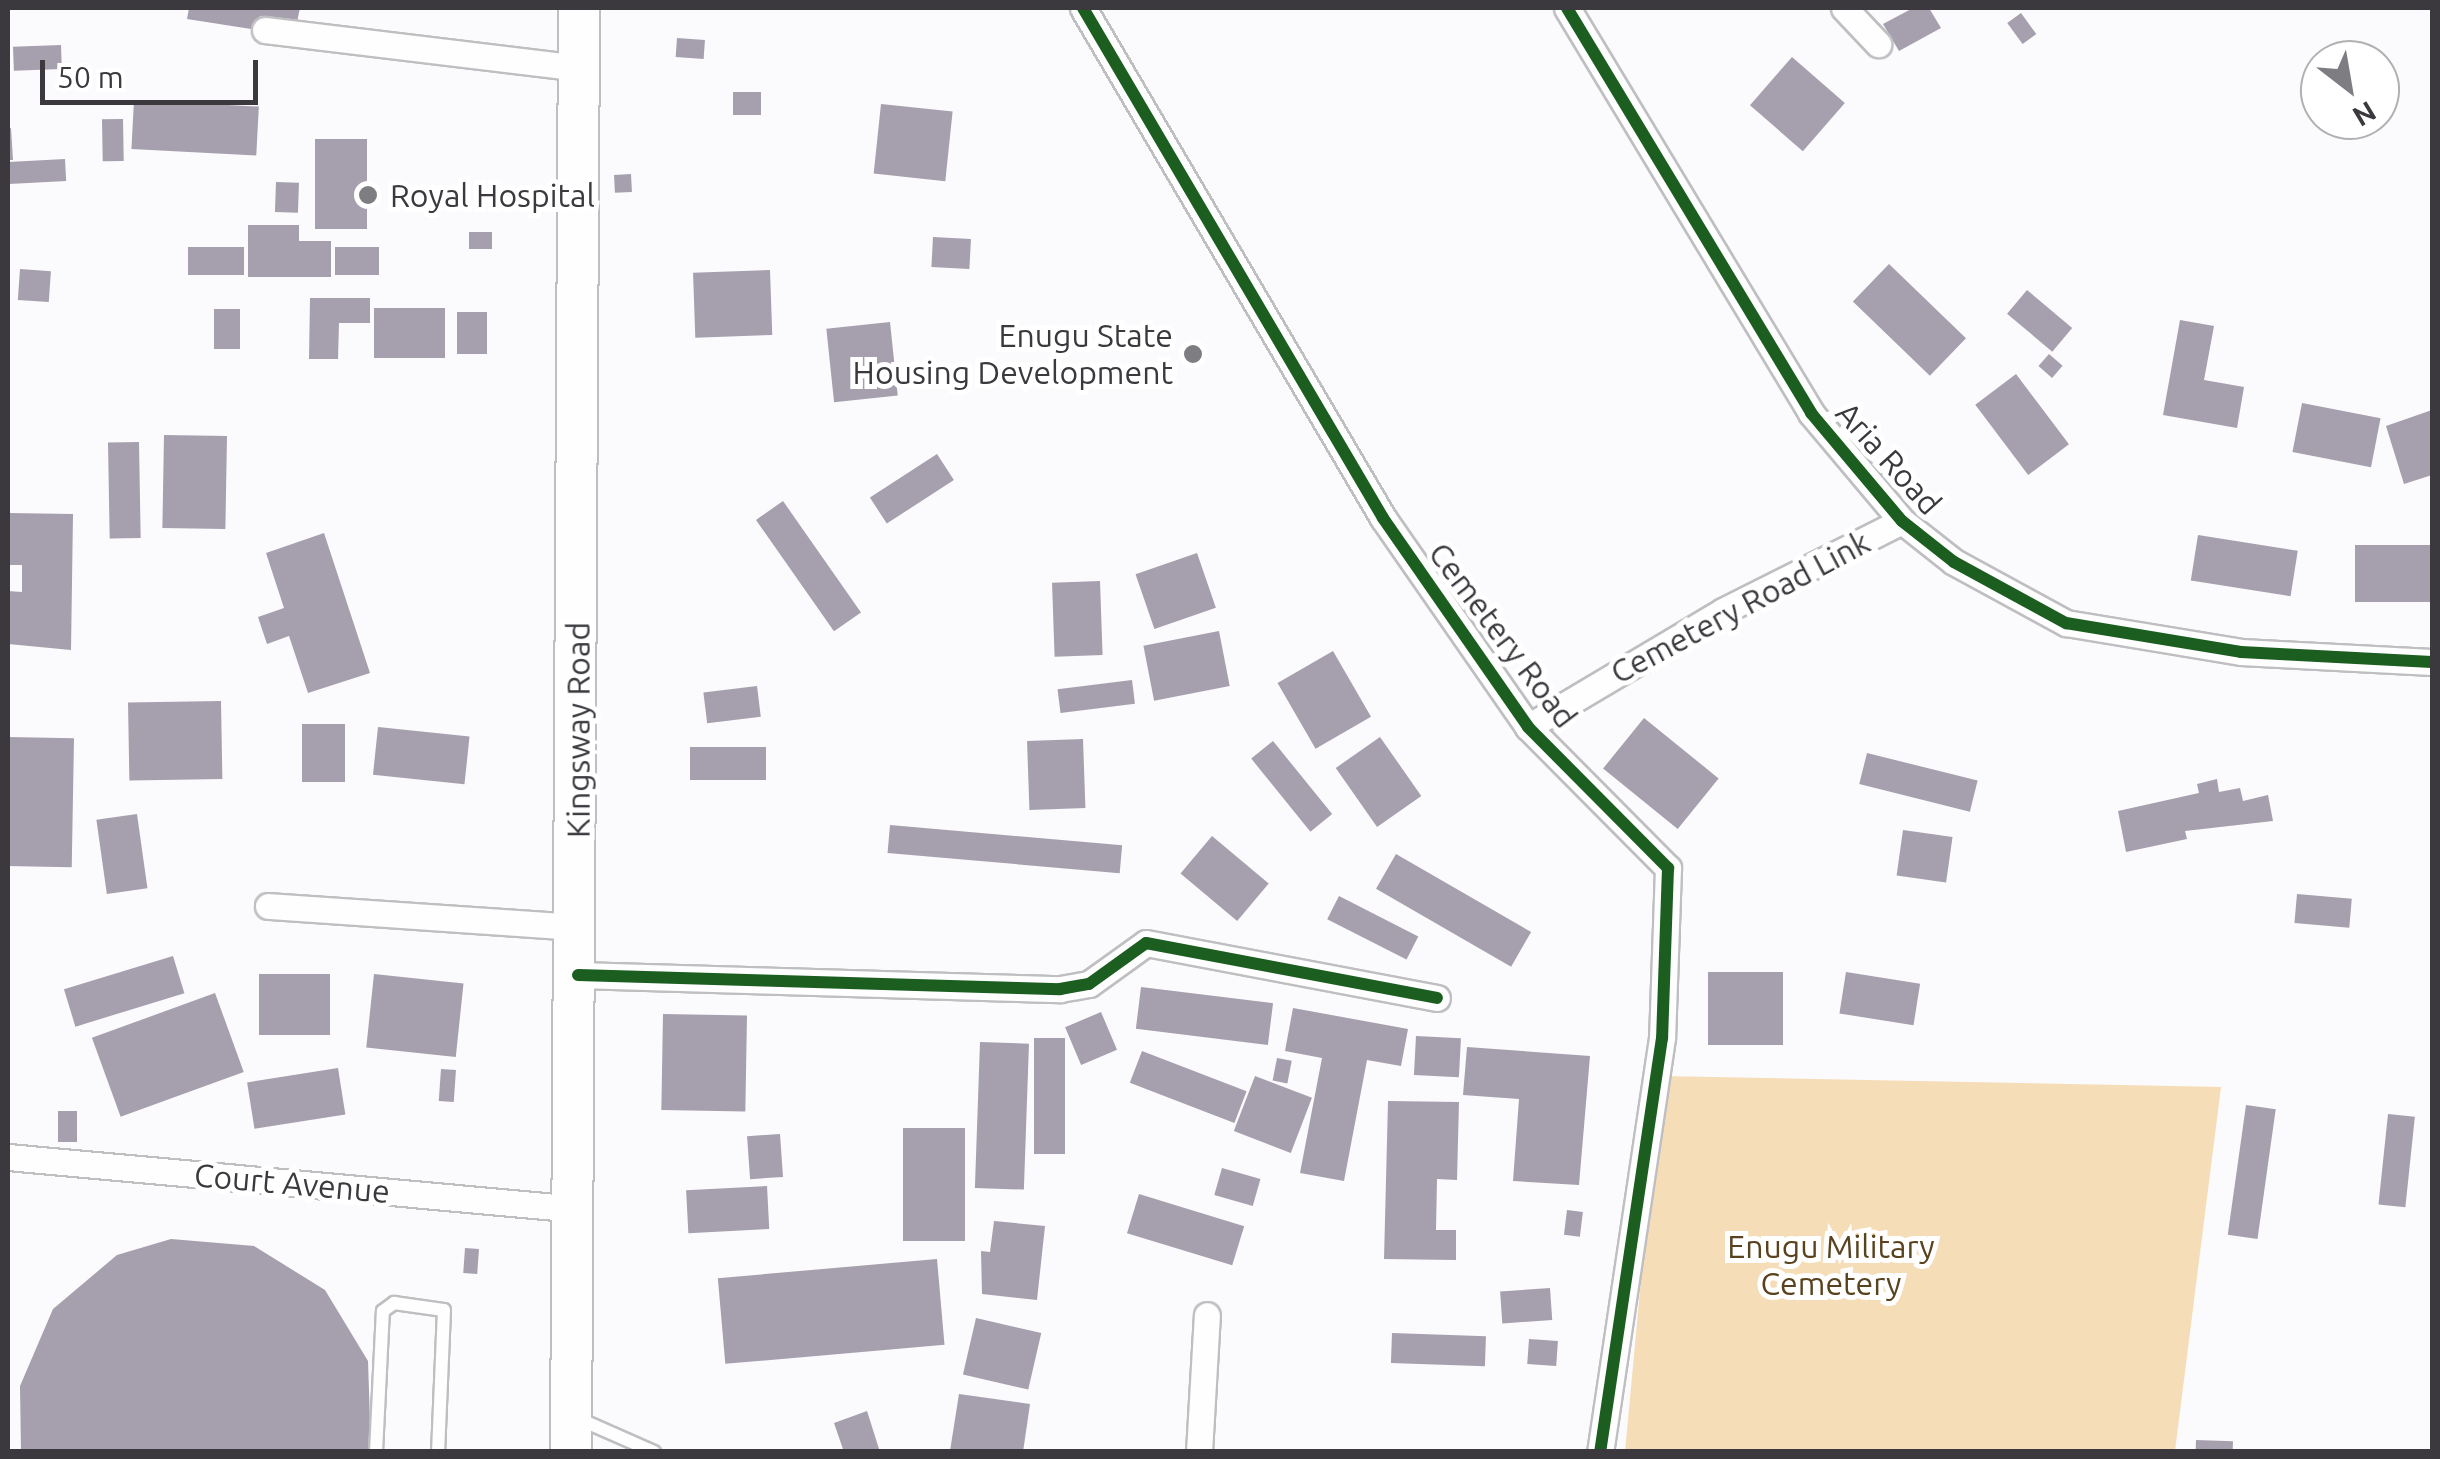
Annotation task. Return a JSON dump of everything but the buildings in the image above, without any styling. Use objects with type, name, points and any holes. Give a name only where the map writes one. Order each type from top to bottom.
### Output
[{"type":"main road","name":"Kingsway Road","points":[[572,1434],[578,1210],[579,8]]},
{"type":"street","name":"Cemetery Road","points":[[1083,8],[1383,518],[1528,727],[1658,850],[1674,896],[1600,1452]]},
{"type":"street","name":"Aria Road","points":[[1568,8],[1811,413],[1902,521],[1969,572],[2066,623],[2241,652],[2432,662]]},
{"type":"street","points":[[1844,8],[1878,44]]},
{"type":"street","points":[[265,30],[579,68]]},
{"type":"street","name":"Cemetery Road Link","points":[[1528,727],[1723,611],[1902,521]]},
{"type":"street","points":[[268,906],[578,927]]},
{"type":"street","points":[[578,974],[1060,989],[1089,984],[1146,943],[1437,998]]},
{"type":"street","name":"Court Avenue","points":[[8,1158],[578,1210]]},
{"type":"street","points":[[1200,1452],[1207,1315]]},
{"type":"lane","points":[[376,1452],[383,1311],[394,1303],[438,1306],[446,1317],[438,1452]]},
{"type":"lane","points":[[572,1434],[654,1452]]},
{"type":"green space","name":"Enugu Military Cemetery","points":[[1660,1076],[2221,1087],[2175,1451],[1625,1452]]},
{"type":"cycle path","points":[[1083,8],[1383,518],[1528,727],[1668,868],[1662,1038],[1600,1452]]},
{"type":"cycle path","points":[[1567,8],[1811,413],[1902,521],[1954,562],[2066,623],[2241,652],[2432,662]]},
{"type":"cycle path","points":[[578,975],[1060,989],[1089,984],[1146,943],[1437,998]]},
{"type":"place","name":"Royal Hospital","points":[[368,195]]},
{"type":"place","name":"Enugu State Housing Development","points":[[1193,354]]}]
